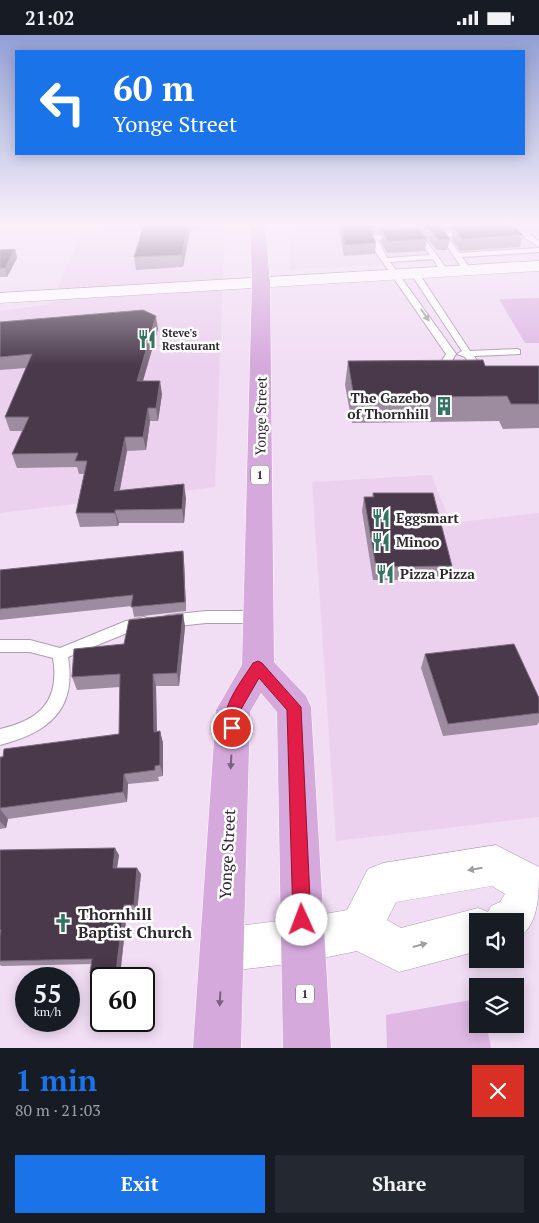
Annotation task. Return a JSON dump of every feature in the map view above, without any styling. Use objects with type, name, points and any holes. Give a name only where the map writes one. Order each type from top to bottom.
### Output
[{"type":"main road","name":"Yonge Street","points":[[217,1048],[233,710],[258,667],[260,271]]},
{"type":"main road","name":"1","points":[[258,667],[294,707],[307,1048]]},
{"type":"street","points":[[0,298],[462,271]]},
{"type":"street","points":[[360,929],[383,884],[496,865],[536,888],[517,913]]},
{"type":"street","points":[[222,950],[360,929],[399,950],[469,931]]},
{"type":"lane","points":[[394,271],[451,354]]},
{"type":"lane","points":[[415,274],[484,379],[475,378]]},
{"type":"lane","points":[[451,354],[517,352]]},
{"type":"lane","points":[[450,378],[443,375],[442,369],[451,354]]},
{"type":"lane","points":[[0,646],[30,646],[60,655],[132,625],[206,617],[258,617]]},
{"type":"lane","points":[[0,737],[22,733],[51,713],[63,685],[60,655]]},
{"type":"shaded area","points":[[65,271],[223,271],[215,487],[0,513],[0,311],[51,304]]},
{"type":"shaded area","points":[[539,298],[539,343],[525,343],[499,299]]},
{"type":"shaded area","points":[[431,475],[451,523],[539,513],[539,817],[336,841],[312,482]]},
{"type":"shaded area","points":[[469,1000],[469,1033],[488,1033],[491,1048],[387,1048],[386,1015]]},
{"type":"building","points":[[143,310],[156,316],[137,381],[160,381],[156,408],[148,408],[143,437],[125,437],[114,491],[184,484],[182,509],[115,510],[115,513],[76,513],[87,461],[75,461],[78,453],[12,454],[29,417],[5,417],[32,354],[0,357],[0,322]]},
{"type":"building","points":[[483,360],[485,366],[539,366],[539,404],[511,404],[507,396],[354,398],[348,361]]},
{"type":"building","points":[[373,493],[433,493],[452,566],[376,567],[364,497],[374,497]]},
{"type":"building","points":[[183,551],[185,602],[131,607],[133,595],[0,609],[0,570]]},
{"type":"building","points":[[183,614],[177,673],[153,674],[154,732],[160,731],[160,765],[155,766],[155,770],[124,774],[123,792],[0,808],[0,757],[3,757],[4,749],[119,734],[120,674],[72,677],[74,649],[124,644],[129,620]]},
{"type":"building","points":[[514,644],[539,698],[539,713],[448,724],[425,654]]},
{"type":"building","name":"Thornhill Baptist Church","points":[[115,848],[113,868],[137,868],[134,905],[124,905],[117,967],[91,967],[92,959],[0,961],[0,850]]},
{"type":"place","name":"Steve's Restaurant","points":[[147,339]]},
{"type":"place","name":"The Gazebo of Thornhill","points":[[444,406]]},
{"type":"place","name":"Eggsmart","points":[[381,518]]},
{"type":"place","name":"Minoo","points":[[381,542]]},
{"type":"place","name":"Pizza Pizza","points":[[385,574]]},
{"type":"place","name":"Thornhill Baptist Church","points":[[63,923]]},
{"type":"route","points":[[232,728],[233,710],[258,667],[294,707],[302,920]]}]
